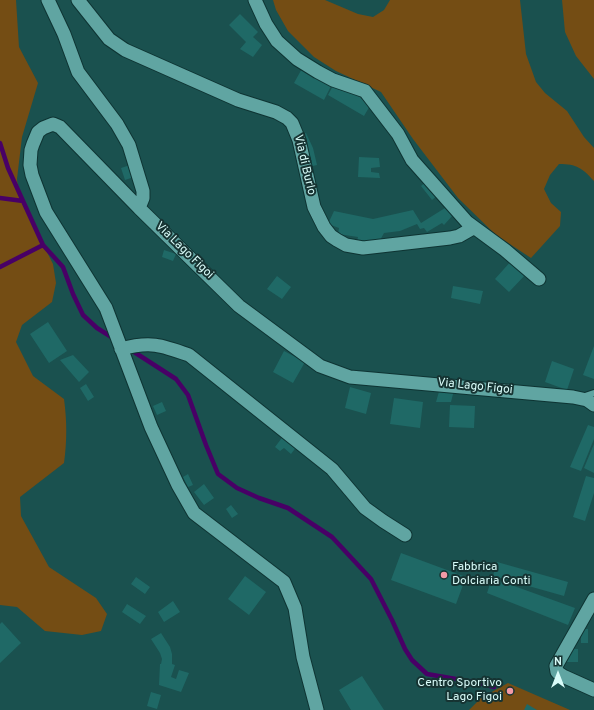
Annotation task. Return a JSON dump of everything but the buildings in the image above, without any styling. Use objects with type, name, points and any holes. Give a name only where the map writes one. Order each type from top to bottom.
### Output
[{"type":"street","points":[[48,0],[64,34],[78,72],[117,124],[129,145],[143,191],[143,198],[139,208]]},
{"type":"street","name":"Via di Burlo","points":[[78,0],[109,39],[125,50],[238,100],[276,112],[287,118],[292,123],[299,140],[314,207],[324,227],[331,236],[342,243],[363,248],[450,238],[459,236],[473,228]]},
{"type":"street","points":[[255,0],[266,24],[277,41],[297,59],[333,80],[365,91],[398,134],[412,160],[473,228],[505,250],[539,279]]},
{"type":"street","name":"Via Lago Figoi","points":[[317,710],[303,657],[295,608],[284,582],[194,513],[178,485],[151,427],[106,308],[46,212],[32,175],[30,165],[33,144],[38,132],[53,124],[60,127],[139,208],[239,306],[320,366],[350,377],[422,382],[580,398],[594,405]]},
{"type":"street","points":[[121,349],[138,344],[161,345],[189,355],[332,468],[365,508],[382,521],[405,535]]},
{"type":"street","points":[[594,599],[556,666],[557,672],[562,676],[594,690]]},
{"type":"lane","name":"Via Lago Figoi","points":[[580,398],[594,393]]},
{"type":"shaded area","points":[[0,0],[16,0],[19,47],[38,83],[22,137],[17,179],[19,197],[53,264],[56,283],[52,302],[22,325],[16,342],[33,376],[64,399],[66,423],[64,463],[20,497],[21,516],[49,567],[96,598],[107,614],[101,631],[82,635],[45,631],[17,607],[0,605]]},
{"type":"shaded area","points":[[273,0],[325,0],[358,14],[373,17],[384,10],[390,0],[520,0],[526,54],[536,82],[545,93],[567,111],[584,137],[594,148],[594,181],[579,168],[570,165],[559,164],[550,175],[544,189],[551,203],[561,212],[560,226],[531,258],[496,235],[458,198],[413,139],[381,92],[336,71],[314,57],[288,31],[276,10]]},
{"type":"shaded area","points":[[562,0],[594,0],[594,79],[576,56],[565,32]]},
{"type":"shaded area","name":"Centro Sportivo Lago Figoi","points":[[508,683],[570,710],[469,710],[481,698]]},
{"type":"waterway","points":[[0,143],[8,168],[43,245],[63,267],[83,315],[97,328],[113,338]]},
{"type":"waterway","points":[[0,198],[23,201]]},
{"type":"waterway","points":[[0,267],[43,245]]},
{"type":"waterway","points":[[131,350],[176,379],[188,395],[218,474],[237,488],[259,498],[288,508],[332,537],[371,579],[405,649],[412,660],[427,674],[494,687]]},
{"type":"place","name":"Fabbrica Dolciaria Conti","points":[[444,575]]},
{"type":"place","name":"Centro Sportivo Lago Figoi","points":[[510,691]]}]
